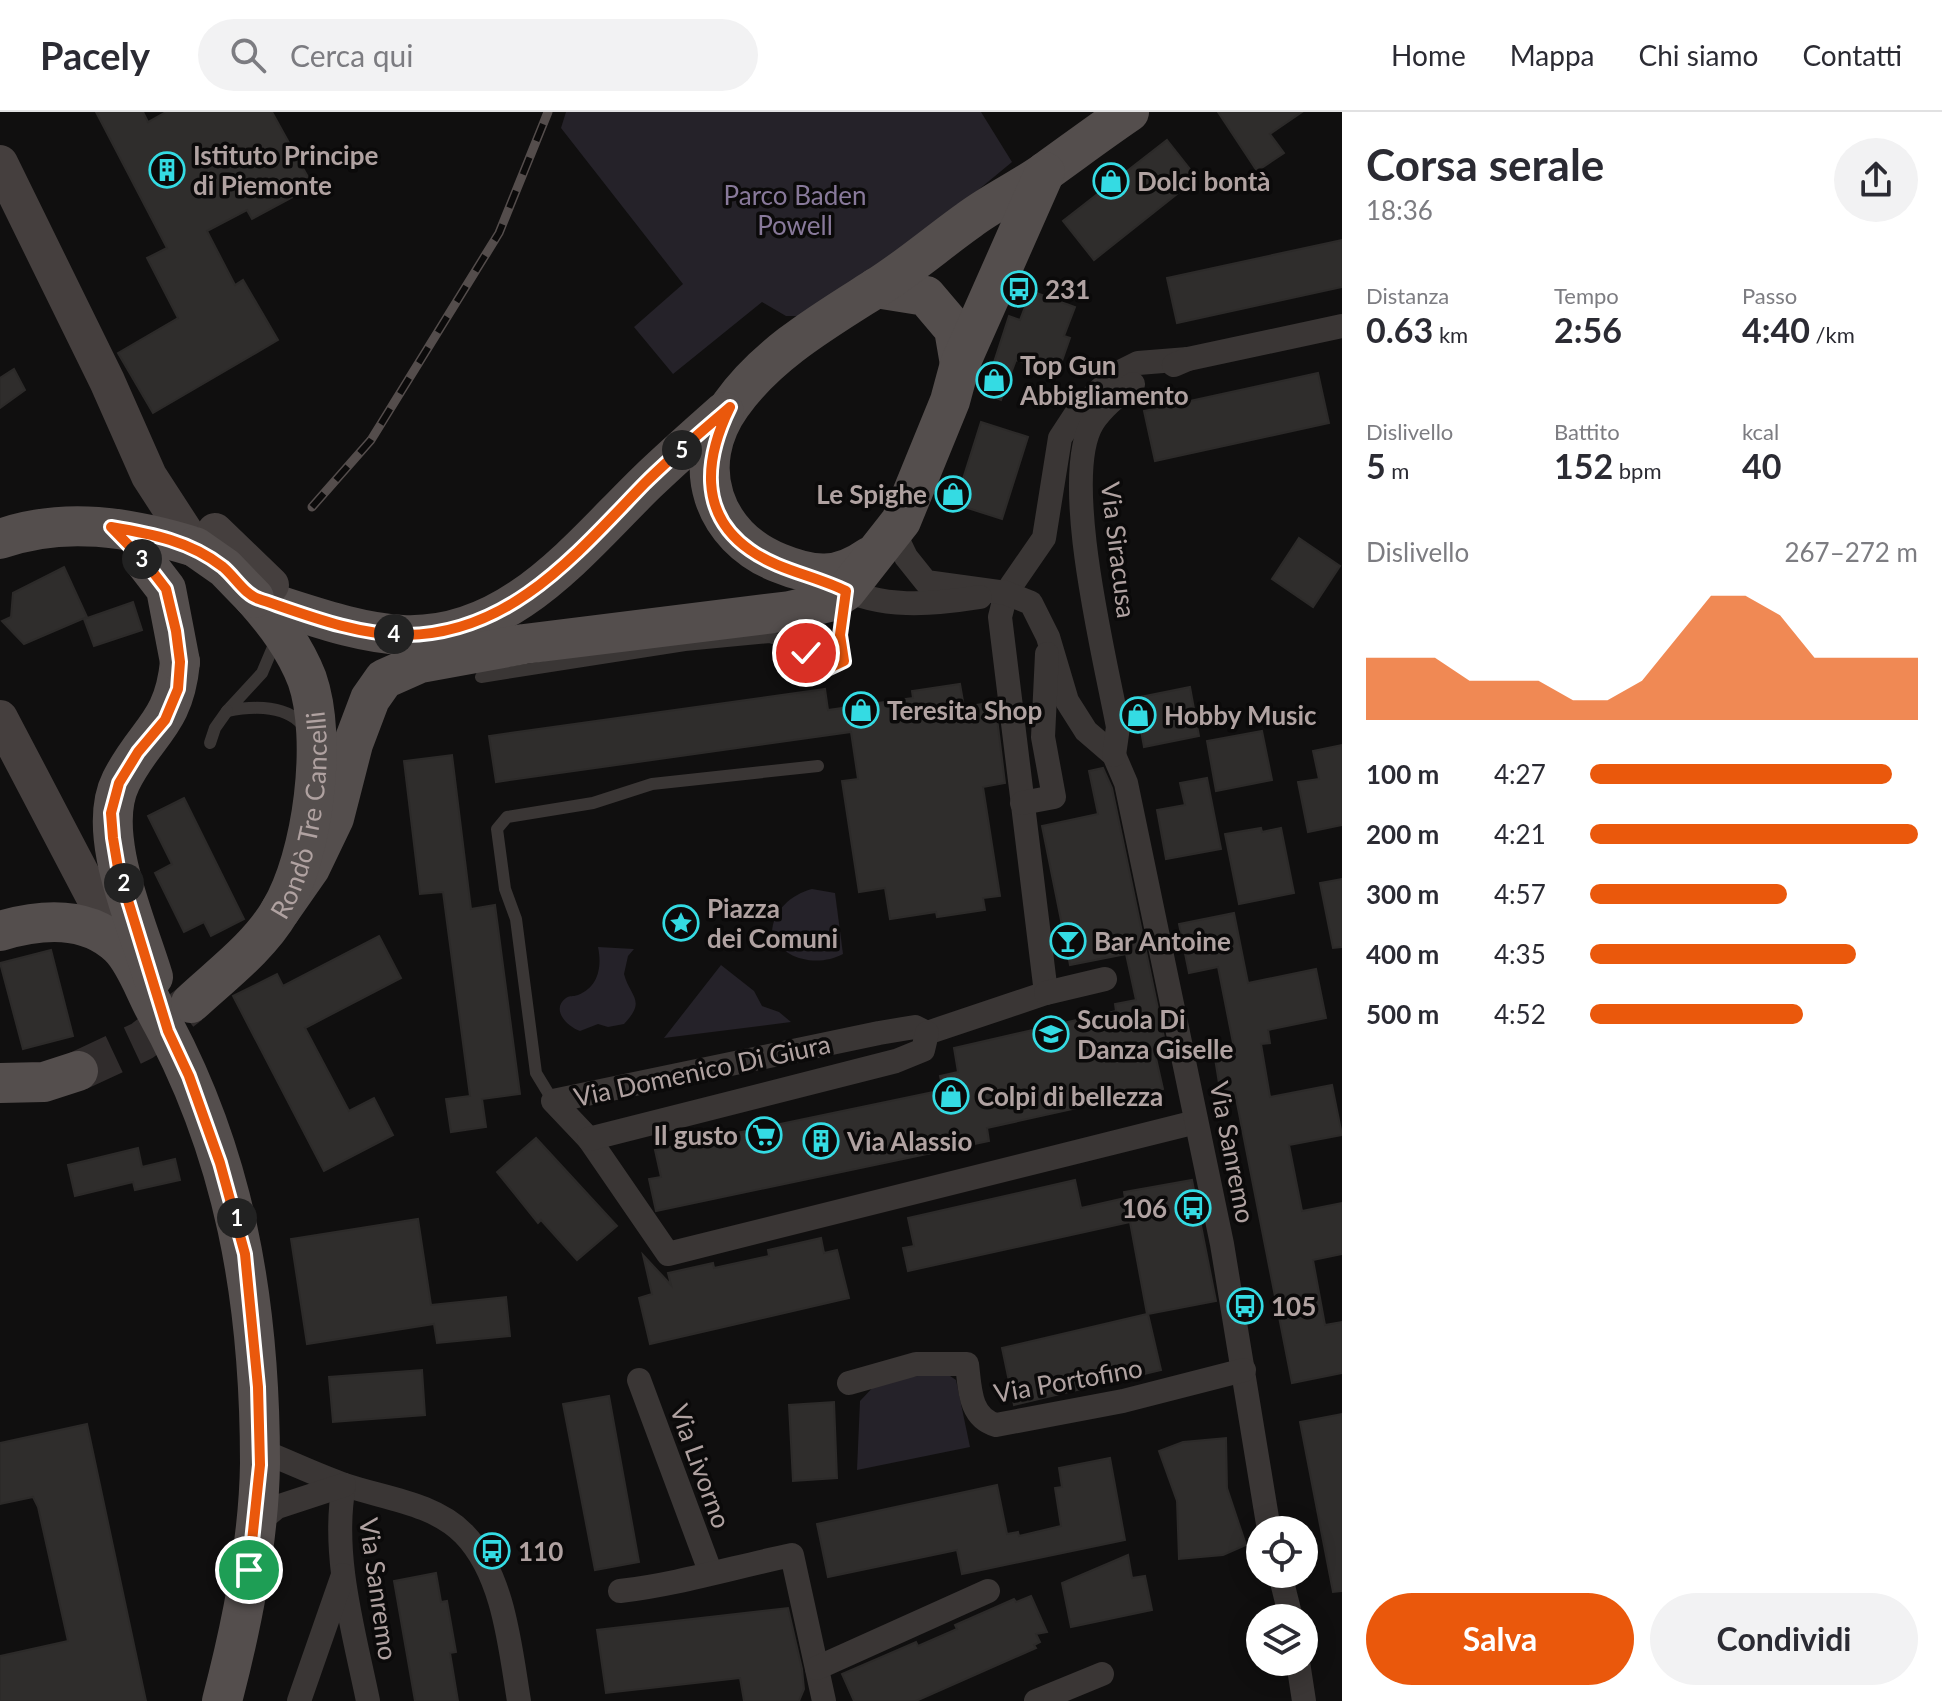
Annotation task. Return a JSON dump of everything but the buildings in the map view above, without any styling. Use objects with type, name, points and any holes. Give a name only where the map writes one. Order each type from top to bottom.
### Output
[{"type":"main road","points":[[279,606],[339,625],[404,635],[437,633],[469,626],[510,607],[560,570],[648,480],[730,407],[763,368],[842,306],[876,288],[972,218],[1045,172],[1129,112]]},
{"type":"main road","points":[[0,163],[107,381],[149,476],[205,539]]},
{"type":"main road","points":[[280,911],[310,868],[334,818],[353,744],[370,699],[384,679],[420,663],[524,644],[790,611],[829,602],[831,583],[885,541],[912,499],[950,401],[960,364],[1045,172]]},
{"type":"main road","points":[[876,288],[926,296],[954,329],[960,364]]},
{"type":"main road","points":[[730,407],[709,462],[711,486],[723,519],[750,550],[831,583]]},
{"type":"main road","name":"Rondò Tre Cancelli","points":[[0,539],[30,529],[85,525],[205,539],[225,568],[279,606],[308,682],[317,749],[310,827],[280,911],[243,956],[180,1017]]},
{"type":"main road","points":[[111,527],[166,589],[180,662],[178,689],[165,720],[138,752],[119,783],[111,813],[118,868],[180,1017],[189,1076],[233,1201],[245,1254],[258,1387],[259,1450],[254,1526],[222,1701]]},
{"type":"main road","points":[[0,718],[120,947],[180,1017]]},
{"type":"main road","points":[[0,931],[22,925],[65,921],[84,925],[120,947]]},
{"type":"main road","points":[[0,1083],[61,1076]]},
{"type":"main road","points":[[0,1093],[61,1076]]},
{"type":"street","name":"Via Siracusa","points":[[1006,593],[1044,538],[1060,438],[1079,409],[1118,373],[1138,363],[1188,359],[1342,326]]},
{"type":"street","name":"Via Siracusa","points":[[1114,755],[1118,727],[1082,518],[1083,448],[1092,423],[1131,384],[1188,359]]},
{"type":"street","points":[[885,541],[906,557],[926,582],[1006,593]]},
{"type":"street","points":[[831,583],[880,602],[922,605],[1006,593]]},
{"type":"street","points":[[1006,593],[1000,617],[1046,993]]},
{"type":"street","name":"Via Sanremo","points":[[1006,593],[1031,603],[1048,637],[1067,701],[1086,731],[1114,755],[1126,783],[1244,1370],[1267,1516]]},
{"type":"street","points":[[1022,803],[1054,797],[1043,737],[1048,637]]},
{"type":"street","name":"Via Domenico Di Giura","points":[[553,1101],[879,1033],[915,1027],[927,1033],[1046,993],[1105,979]]},
{"type":"street","name":"Via Domenico Di Giura","points":[[553,1101],[589,1139],[896,1061],[923,1050],[927,1033]]},
{"type":"street","points":[[589,1139],[668,1254],[1196,1122]]},
{"type":"street","name":"Via Portofino","points":[[849,1383],[916,1364],[967,1364],[974,1409],[985,1422],[996,1425],[1123,1401],[1244,1370]]},
{"type":"street","name":"Via Livorno","points":[[639,1380],[710,1571]]},
{"type":"street","name":"Via Sanremo","points":[[259,1450],[344,1485],[416,1506],[462,1532],[476,1551],[503,1608],[519,1701]]},
{"type":"street","name":"Via Sanremo","points":[[254,1526],[277,1507],[344,1485]]},
{"type":"street","name":"Via Sanremo","points":[[344,1485],[338,1519],[355,1646],[368,1701]]},
{"type":"street","name":"Via Livorno","points":[[620,1591],[678,1584],[710,1571],[792,1555],[817,1668],[819,1700]]},
{"type":"street","points":[[299,1701],[345,1569]]},
{"type":"street","points":[[817,1668],[988,1591]]},
{"type":"street","points":[[1036,1701],[1102,1674]]},
{"type":"street","points":[[1301,1676],[1305,1700]]},
{"type":"lane","points":[[481,677],[685,645],[770,637],[796,647],[827,669],[844,661],[831,583]]},
{"type":"lane","points":[[210,743],[215,728],[227,711],[262,673],[279,606]]},
{"type":"lane","points":[[227,711],[255,706],[300,720],[317,749]]},
{"type":"lane","points":[[553,1101],[536,1073],[516,919],[505,889],[497,829],[507,817],[593,803],[652,784],[818,766]]},
{"type":"green space","name":"Parco Baden Powell","points":[[566,112],[981,112],[1012,162],[948,215],[804,316],[786,316],[762,302],[673,374],[634,327],[683,284],[561,128]]},
{"type":"green space","points":[[812,889],[835,893],[843,954],[833,958],[802,959],[784,950],[772,933],[775,918],[784,905]]},
{"type":"green space","points":[[598,947],[634,949],[628,956],[624,974],[635,999],[635,1009],[624,1024],[608,1027],[598,1024],[580,1031],[562,1018],[560,1008],[566,998],[585,991],[595,981],[600,961]]},
{"type":"green space","points":[[721,965],[754,991],[762,1006],[779,1012],[791,1022],[664,1038]]},
{"type":"green space","points":[[944,1372],[956,1380],[970,1447],[857,1470],[860,1401],[878,1382]]},
{"type":"tunnel","points":[[78,1071],[142,1041],[190,1004]]},
{"type":"railway","points":[[312,507],[371,440],[499,233],[548,112]]},
{"type":"place","name":"Istituto Principe di Piemonte","points":[[167,170]]},
{"type":"place","name":"Dolci bontà","points":[[1111,181]]},
{"type":"place","name":"231","points":[[1019,289]]},
{"type":"place","name":"Top Gun Abbigliamento","points":[[994,380]]},
{"type":"place","name":"Le Spighe","points":[[953,494]]},
{"type":"place","name":"Teresita Shop","points":[[861,710]]},
{"type":"place","name":"Hobby Music","points":[[1138,715]]},
{"type":"place","name":"Piazza dei Comuni","points":[[681,923]]},
{"type":"place","name":"Bar Antoine","points":[[1068,941]]},
{"type":"place","name":"Scuola Di Danza Giselle","points":[[1051,1034]]},
{"type":"place","name":"Colpi di bellezza","points":[[951,1096]]},
{"type":"place","name":"Il gusto","points":[[764,1135]]},
{"type":"place","name":"Via Alassio","points":[[821,1141]]},
{"type":"place","name":"106","points":[[1193,1208]]},
{"type":"place","name":"105","points":[[1245,1306]]},
{"type":"place","name":"110","points":[[492,1551]]},
{"type":"route","points":[[249,1570],[260,1465],[258,1387],[245,1254],[233,1201],[189,1076],[168,1031],[131,901],[118,868],[111,813],[119,783],[138,752],[165,720],[178,689],[180,662],[176,631],[166,589],[111,527],[156,535],[195,547],[225,568],[254,598],[339,625],[370,631],[404,635],[437,633],[469,626],[510,607],[560,570],[648,480],[730,407],[716,435],[709,462],[711,486],[723,519],[750,550],[846,591],[840,635],[844,661],[827,669],[806,653]]}]
